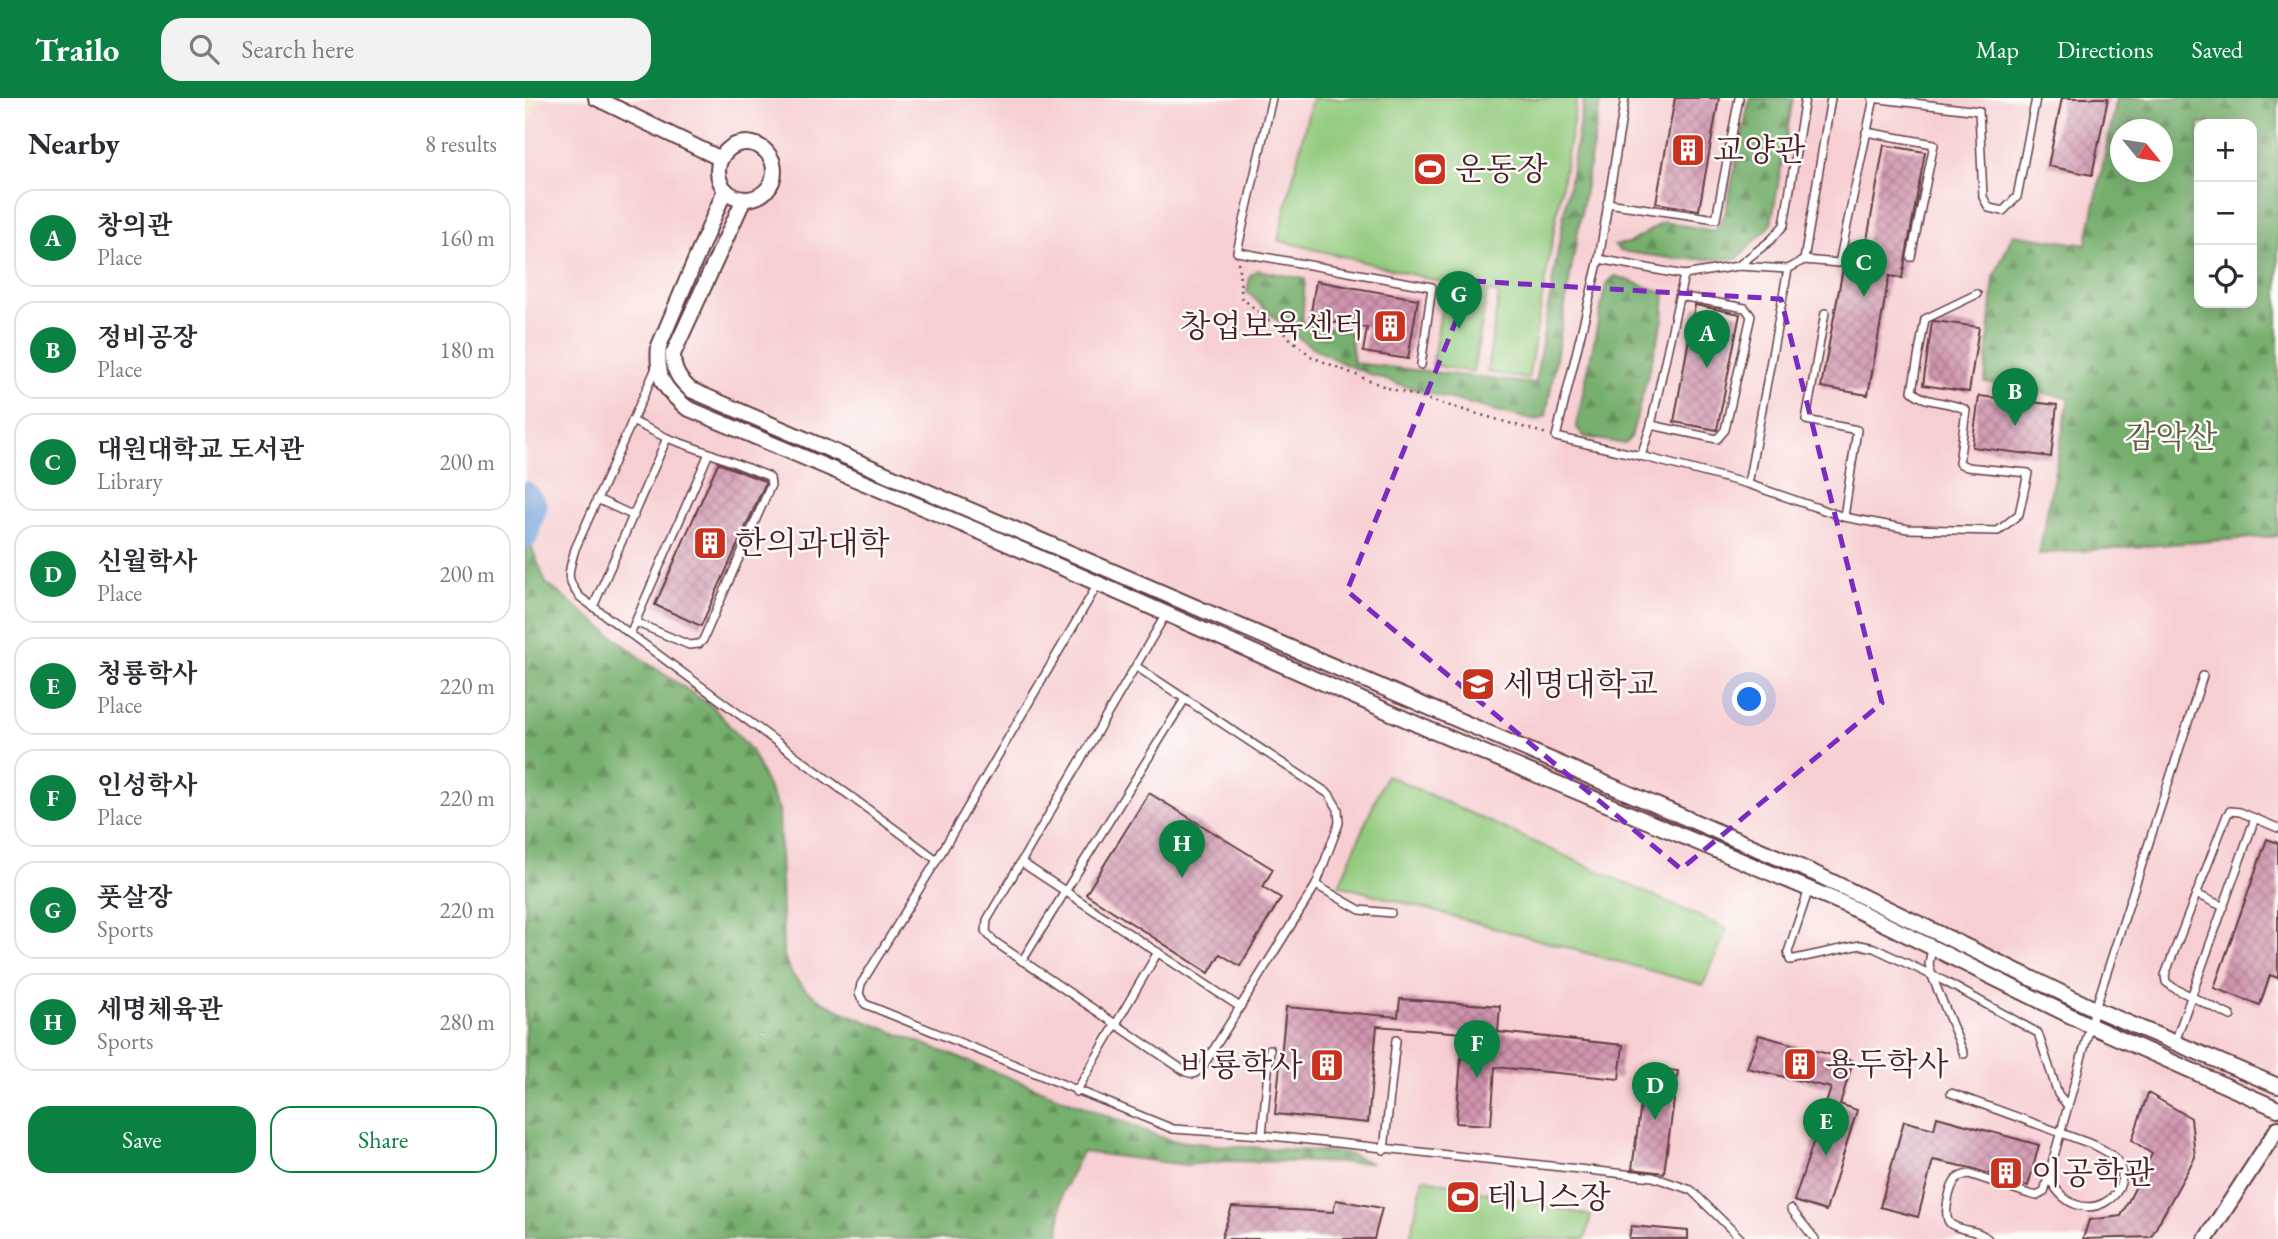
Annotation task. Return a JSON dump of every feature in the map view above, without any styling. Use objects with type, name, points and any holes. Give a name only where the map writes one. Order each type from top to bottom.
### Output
[{"type":"street","points":[[596,98],[721,159]]},
{"type":"street","points":[[753,144],[768,154],[774,171],[768,188],[753,198],[734,196],[725,190],[719,175],[721,159],[734,146],[753,144]]},
{"type":"street","points":[[725,190],[659,346],[661,379],[670,394],[687,408],[990,536],[1492,756],[1810,889],[2091,1026],[2278,1109]]},
{"type":"street","points":[[744,199],[673,354],[673,368],[681,382],[691,390],[1814,873],[2095,1009],[2278,1086]]},
{"type":"street","points":[[990,536],[999,521]]},
{"type":"street","points":[[1166,614],[1175,599]]},
{"type":"street","points":[[1492,756],[1501,738]]},
{"type":"street","points":[[1810,889],[1814,873]]},
{"type":"street","points":[[1932,948],[1938,932]]},
{"type":"street","points":[[2166,1060],[2175,1042]]},
{"type":"street","points":[[2206,1239],[2278,1128]]},
{"type":"lane","points":[[1272,98],[1237,252],[1432,287],[1421,365]]},
{"type":"lane","points":[[1625,98],[1599,259],[1556,437],[1748,484],[1844,517],[1908,529],[1998,531],[2019,514],[2028,473],[1967,467],[1959,463],[1966,410],[1957,405],[1920,398],[1912,391],[1925,319],[1977,294]]},
{"type":"lane","points":[[1607,203],[1716,219],[1739,98]]},
{"type":"lane","points":[[1738,266],[1771,240],[1784,225],[1805,98]]},
{"type":"lane","points":[[1804,260],[1831,98]]},
{"type":"lane","points":[[1599,259],[1685,275],[1738,266],[1788,269],[1804,260],[1839,263],[1873,98],[1979,111],[1983,197],[1989,208],[2003,211],[2017,197],[2036,98]]},
{"type":"lane","points":[[1866,132],[1934,144],[1911,257]]},
{"type":"lane","points":[[1748,484],[1788,269]]},
{"type":"lane","points":[[1641,456],[1651,425],[1685,275]]},
{"type":"lane","points":[[1651,425],[1717,439],[1725,430],[1751,316],[1745,308],[1680,296]]},
{"type":"lane","points":[[1825,313],[1806,420],[1857,430],[1844,517]]},
{"type":"lane","points":[[658,363],[575,549],[568,573],[570,585],[593,607],[937,860]]},
{"type":"lane","points":[[632,421],[667,438],[768,476],[771,485],[703,640],[699,644],[689,645],[635,622]]},
{"type":"lane","points":[[593,607],[667,438]]},
{"type":"lane","points":[[630,634],[709,453]]},
{"type":"lane","points":[[597,499],[634,516]]},
{"type":"lane","points":[[1098,584],[937,860],[861,984],[859,994],[865,1004],[1173,1129],[1262,1135],[1653,1177],[1691,1190],[1741,1239]]},
{"type":"lane","points":[[1137,667],[1329,794],[1338,809],[1339,822],[1316,886],[1202,1068],[1193,1074],[1115,1026],[995,942],[986,932],[987,920],[1166,614]]},
{"type":"lane","points":[[1988,1239],[1947,1222],[1945,1216],[1955,1181],[1962,1175],[1969,1174],[2037,1196],[2044,1192],[2095,1009],[2203,676]]},
{"type":"lane","points":[[1022,961],[1185,699]]},
{"type":"lane","points":[[2231,1016],[2166,982],[2165,975],[2230,811],[2240,812],[2278,828]]},
{"type":"lane","points":[[2175,1042],[2255,818]]},
{"type":"lane","points":[[1021,863],[1240,1007]]},
{"type":"lane","points":[[1316,886],[1360,910],[1391,913]]},
{"type":"lane","points":[[1810,889],[1788,952],[1790,960],[1860,945],[1874,948],[2022,1022],[2038,1033],[2058,1094],[2068,1106]]},
{"type":"lane","points":[[2196,894],[2224,907]]},
{"type":"lane","points":[[1932,948],[1929,964],[1932,976],[1964,1054]]},
{"type":"lane","points":[[1076,1091],[1158,952]]},
{"type":"lane","points":[[1384,1150],[1396,1040]]},
{"type":"lane","points":[[1262,1135],[1270,1049]]},
{"type":"lane","points":[[1951,1093],[2094,1145],[2113,1157],[2120,1171],[2120,1184],[2113,1199],[2103,1205],[2091,1207],[2071,1203],[2060,1196],[2049,1176]]},
{"type":"lane","points":[[1791,1209],[1815,1239]]},
{"type":"path","points":[[1237,252],[1242,298],[1312,357],[1388,388],[1556,437]]},
{"type":"highlighted area","points":[[1472,281],[1781,299],[1882,703],[1681,869],[1347,591]]},
{"type":"shaded area","name":"세명대학교","points":[[542,98],[2117,98],[2113,119],[2110,119],[2110,131],[2086,245],[2013,234],[1985,382],[2069,398],[2039,554],[2278,536],[2278,1239],[1059,1239],[1062,1193],[1081,1152],[1186,1165],[1227,1161],[1368,1162],[1169,1140],[850,1015],[821,1001],[796,981],[786,965],[713,707],[643,660],[546,583],[525,530],[525,128]]},
{"type":"green space","name":"운동장","points":[[1312,98],[1577,98],[1528,379],[1487,372],[1499,294],[1278,240]]},
{"type":"green space","points":[[1584,98],[1601,98],[1546,416],[1536,421],[1424,392],[1368,374],[1307,344],[1247,292],[1250,276],[1257,270],[1305,279],[1302,323],[1350,332],[1354,363],[1535,384]]},
{"type":"green space","points":[[1750,98],[1793,98],[1771,225],[1737,259],[1676,259],[1620,251],[1615,245],[1629,243],[1664,222],[1715,231],[1725,214]]},
{"type":"green space","name":"감악산","points":[[2117,98],[2278,98],[2278,536],[2039,554],[2069,398],[1985,382],[1994,277],[2013,234],[2086,245],[2110,131],[2110,182],[2173,182],[2173,119],[2113,119]]},
{"type":"green space","points":[[1615,276],[1665,293],[1663,320],[1631,437],[1625,444],[1585,437],[1576,427],[1606,284]]},
{"type":"green space","points":[[1445,287],[1487,294],[1473,372],[1432,365]]},
{"type":"green space","points":[[525,530],[546,583],[643,660],[713,707],[751,750],[779,810],[783,950],[786,963],[807,991],[850,1015],[1169,1140],[1345,1153],[1371,1163],[1227,1161],[1186,1165],[1082,1152],[1062,1193],[1059,1239],[525,1239]]},
{"type":"green space","points":[[1386,775],[1727,929],[1703,985],[1339,885]]},
{"type":"green space","name":"테니스장","points":[[1423,1178],[1591,1216],[1585,1239],[1410,1239]]},
{"type":"building","name":"교양관","points":[[1675,98],[1719,98],[1699,210],[1656,203]]},
{"type":"building","points":[[2062,98],[2108,98],[2092,175],[2048,166]]},
{"type":"building","points":[[1884,145],[1925,152],[1902,278],[1889,276],[1868,395],[1821,387],[1843,268],[1845,265],[1862,268]]},
{"type":"building","points":[[1316,281],[1418,299],[1408,359],[1363,352],[1367,328],[1310,318]]},
{"type":"building","points":[[1695,305],[1740,314],[1717,430],[1674,422]]},
{"type":"building","points":[[1932,322],[1979,327],[1969,392],[1923,385]]},
{"type":"building","points":[[1979,396],[2057,405],[2051,457],[1972,447]]},
{"type":"building","name":"한의과대학","points":[[718,463],[764,481],[765,484],[701,626],[655,605]]},
{"type":"building","points":[[1149,793],[1273,869],[1263,887],[1281,898],[1240,966],[1220,954],[1209,973],[1086,894]]},
{"type":"building","points":[[2267,839],[2278,843],[2278,978],[2270,975],[2260,1005],[2214,988]]},
{"type":"building","points":[[1400,999],[1500,1006],[1498,1032],[1623,1045],[1619,1079],[1495,1067],[1491,1125],[1456,1123],[1463,1033],[1377,1026],[1368,1123],[1275,1114],[1286,1007],[1398,1017]]},
{"type":"building","points":[[1759,1035],[1853,1061],[1840,1104],[1857,1110],[1826,1211],[1794,1201],[1831,1088],[1747,1068]]},
{"type":"building","points":[[1646,1067],[1678,1071],[1664,1173],[1632,1169]]},
{"type":"building","points":[[2148,1093],[2191,1118],[2195,1157],[2151,1237],[2083,1239],[2089,1220],[2121,1216],[2152,1154],[2132,1140]]},
{"type":"building","name":"이공학관","points":[[1937,1117],[2039,1145],[2028,1186],[1971,1168],[1933,1160],[1918,1217],[1880,1207],[1904,1121],[1934,1129]]},
{"type":"building","points":[[1336,1200],[1382,1208],[1374,1239],[1221,1239],[1232,1207],[1333,1212]]},
{"type":"building","points":[[1631,1226],[1688,1231],[1688,1239],[1629,1239]]},
{"type":"waterway","points":[[525,494],[534,506],[525,536]]},
{"type":"place","name":"교양관","points":[[1688,150]]},
{"type":"place","name":"운동장","points":[[1430,169]]},
{"type":"place","name":"대원대학교 도서관","points":[[1864,297]]},
{"type":"place","name":"창업보육센터","points":[[1390,326]]},
{"type":"place","name":"풋살장","points":[[1459,329]]},
{"type":"place","name":"창의관","points":[[1707,368]]},
{"type":"place","name":"정비공장","points":[[2015,426]]},
{"type":"place","name":"한의과대학","points":[[710,543]]},
{"type":"place","name":"세명대학교","points":[[1478,684]]},
{"type":"place","name":"세명체육관","points":[[1182,878]]},
{"type":"place","name":"용두학사","points":[[1800,1064]]},
{"type":"place","name":"비룡학사","points":[[1327,1065]]},
{"type":"place","name":"인성학사","points":[[1477,1078]]},
{"type":"place","name":"신월학사","points":[[1655,1120]]},
{"type":"place","name":"청룡학사","points":[[1826,1156]]},
{"type":"place","name":"이공학관","points":[[2006,1173]]},
{"type":"place","name":"테니스장","points":[[1463,1197]]}]
